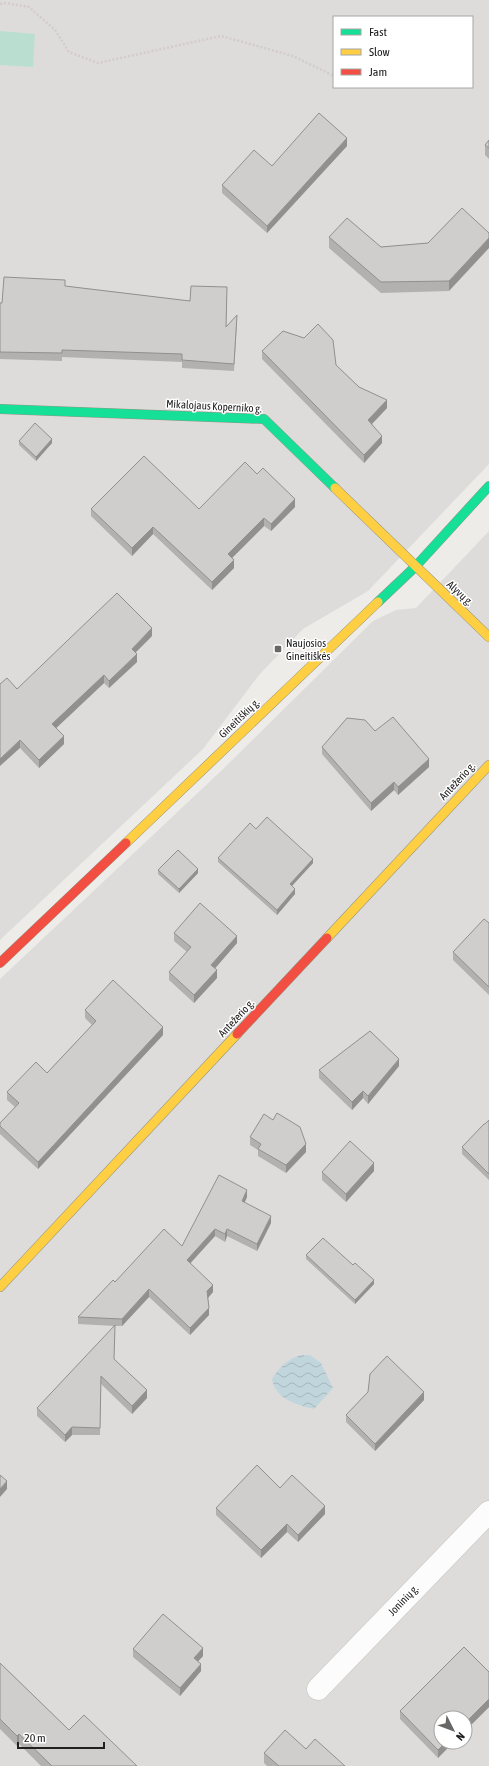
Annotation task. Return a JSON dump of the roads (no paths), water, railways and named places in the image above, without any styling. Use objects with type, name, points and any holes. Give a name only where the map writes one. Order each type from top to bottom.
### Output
[{"type":"street","name":"Mikalojaus Koperniko g.","points":[[0,410],[264,419],[414,567]]},
{"type":"street","name":"Gineitiškių g.","points":[[0,963],[414,567],[489,486]]},
{"type":"street","name":"Alyvų g.","points":[[414,567],[489,637]]},
{"type":"street","name":"Antežerio g.","points":[[0,1287],[489,765]]},
{"type":"street","name":"Joninių g.","points":[[318,1689],[489,1512]]},
{"type":"water","points":[[301,1355],[310,1355],[321,1363],[333,1388],[314,1409],[294,1403],[282,1396],[277,1392],[272,1379],[284,1364]]},
{"type":"place","name":"Naujosios Gineitiškės","points":[[278,649]]}]
